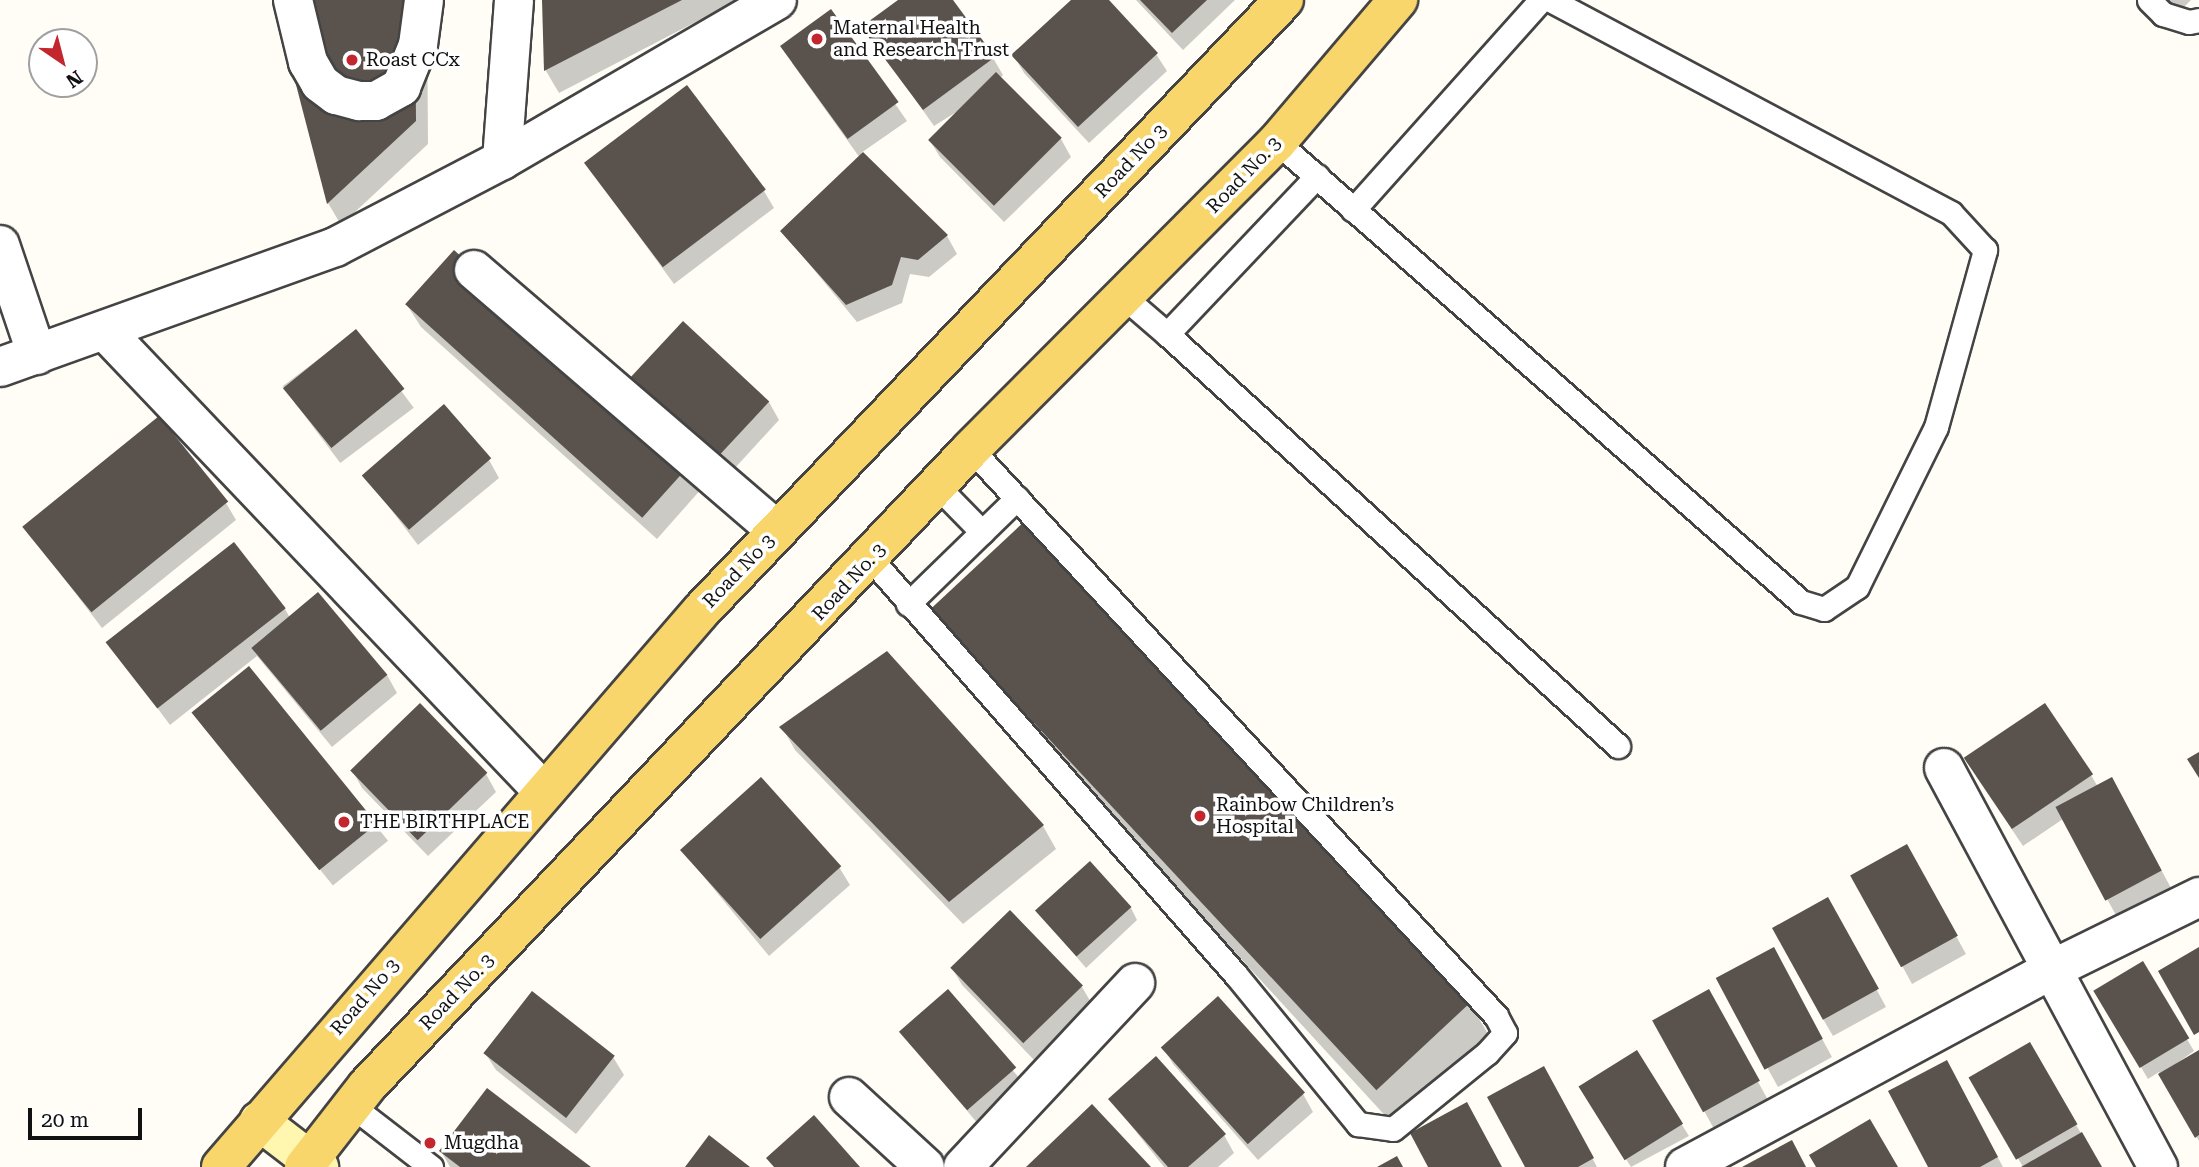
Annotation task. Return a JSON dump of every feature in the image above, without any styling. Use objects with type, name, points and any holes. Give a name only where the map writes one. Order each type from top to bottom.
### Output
[{"type":"main road","name":"Road No 3","points":[[221,1167],[543,792],[777,531],[1284,0]]},
{"type":"main road","name":"Road No. 3","points":[[311,1165],[352,1106],[871,559],[971,449],[1277,142],[1398,0]]},
{"type":"street","points":[[293,0],[308,61],[320,83],[336,95],[359,101],[376,101],[401,87],[418,45],[424,0]]},
{"type":"street","points":[[502,160],[514,0]]},
{"type":"street","points":[[0,367],[106,332],[335,247],[502,160],[777,0]]},
{"type":"street","points":[[0,245],[37,355]]},
{"type":"street","points":[[474,270],[777,531]]},
{"type":"street","points":[[106,332],[543,792]]},
{"type":"street","points":[[1944,768],[2055,968],[2158,1167]]},
{"type":"street","points":[[1685,1167],[2055,968],[2199,897]]},
{"type":"street","points":[[963,1167],[1135,984]]},
{"type":"street","points":[[849,1097],[925,1167]]},
{"type":"street","points":[[259,1121],[311,1165]]},
{"type":"lane","points":[[1353,210],[1541,0]]},
{"type":"lane","points":[[1277,142],[1801,602],[1824,608],[1857,587],[1936,428],[1985,250],[1951,213],[1551,0]]},
{"type":"lane","points":[[2148,0],[2163,14],[2189,22],[2199,20]]},
{"type":"lane","points":[[1167,334],[1317,176]]},
{"type":"lane","points":[[1124,297],[1618,746]]},
{"type":"lane","points":[[871,559],[1236,975],[1359,1124],[1392,1129],[1487,1054],[1505,1033],[1496,1016],[971,449]]},
{"type":"lane","points":[[938,487],[982,532]]},
{"type":"lane","points":[[908,604],[1017,498]]},
{"type":"lane","points":[[352,1106],[431,1167]]},
{"type":"building","name":"Roast CCx","points":[[274,0],[415,0],[416,121],[327,204]]},
{"type":"building","points":[[542,0],[682,0],[544,71]]},
{"type":"building","points":[[898,0],[953,0],[995,57],[923,110],[861,27]]},
{"type":"building","points":[[1071,0],[1109,0],[1158,53],[1078,127],[1011,55]]},
{"type":"building","points":[[1140,0],[1207,0],[1172,33]]},
{"type":"building","points":[[831,9],[899,102],[848,139],[780,46]]},
{"type":"building","points":[[996,72],[1062,138],[994,206],[928,140]]},
{"type":"building","points":[[687,85],[766,190],[663,267],[584,163]]},
{"type":"building","points":[[863,152],[948,235],[918,260],[901,257],[892,285],[846,305],[780,231]]},
{"type":"building","points":[[454,250],[691,463],[642,518],[405,304]]},
{"type":"building","points":[[683,321],[769,401],[711,464],[625,383]]},
{"type":"building","points":[[356,329],[404,389],[331,448],[283,388]]},
{"type":"building","points":[[444,404],[491,458],[409,530],[362,476]]},
{"type":"building","points":[[159,416],[228,501],[91,612],[22,527]]},
{"type":"building","points":[[1027,519],[1474,999],[1376,1090],[929,610]]},
{"type":"building","points":[[234,542],[286,608],[157,709],[106,642]]},
{"type":"building","points":[[318,592],[387,675],[321,731],[251,648]]},
{"type":"building","points":[[887,651],[1044,825],[949,902],[779,727]]},
{"type":"building","points":[[249,666],[377,824],[319,870],[191,713]]},
{"type":"building","points":[[420,703],[487,773],[418,840],[350,770]]},
{"type":"building","points":[[2045,703],[2093,774],[2012,829],[1964,758]]},
{"type":"building","points":[[2199,752],[2199,778],[2187,759]]},
{"type":"building","points":[[761,777],[841,866],[760,939],[680,850]]},
{"type":"building","points":[[2112,777],[2162,871],[2105,901],[2055,807]]},
{"type":"building","points":[[1907,844],[1958,936],[1901,967],[1850,876]]},
{"type":"building","points":[[1090,861],[1131,907],[1076,957],[1035,911]]},
{"type":"building","points":[[1828,897],[1879,989],[1823,1020],[1772,928]]},
{"type":"building","points":[[1010,910],[1083,986],[1023,1043],[950,968]]},
{"type":"building","points":[[1774,947],[1823,1039],[1765,1070],[1716,978]]},
{"type":"building","points":[[2199,947],[2199,1032],[2194,1035],[2158,971]]},
{"type":"building","points":[[2143,961],[2189,1038],[2140,1068],[2093,991]]},
{"type":"building","points":[[948,989],[1016,1067],[967,1110],[899,1032]]},
{"type":"building","points":[[1709,989],[1760,1081],[1703,1112],[1652,1021]]},
{"type":"building","points":[[532,991],[615,1056],[566,1118],[483,1053]]},
{"type":"building","points":[[1218,996],[1305,1093],[1248,1144],[1161,1048]]},
{"type":"building","points":[[2030,1042],[2078,1124],[2016,1160],[1969,1078]]},
{"type":"building","points":[[1637,1050],[1683,1124],[1625,1160],[1578,1087]]},
{"type":"building","points":[[2199,1050],[2199,1135],[2195,1138],[2158,1074]]},
{"type":"building","points":[[1156,1056],[1226,1134],[1188,1167],[1168,1167],[1108,1099]]},
{"type":"building","points":[[1947,1060],[1998,1157],[1980,1167],[1928,1167],[1888,1091]]},
{"type":"building","points":[[1544,1066],[1594,1158],[1578,1167],[1525,1167],[1487,1097]]},
{"type":"building","points":[[487,1088],[591,1167],[460,1167],[439,1151]]},
{"type":"building","points":[[1467,1102],[1502,1167],[1428,1167],[1410,1133]]},
{"type":"building","points":[[1092,1104],[1151,1167],[1026,1167]]},
{"type":"building","points":[[814,1115],[860,1167],[774,1167],[766,1158]]},
{"type":"building","points":[[1870,1119],[1898,1167],[1816,1167],[1809,1155]]},
{"type":"building","points":[[2082,1132],[2102,1167],[2021,1167]]},
{"type":"building","points":[[709,1135],[750,1167],[685,1167]]},
{"type":"building","points":[[1792,1140],[1806,1167],[1742,1167]]},
{"type":"building","points":[[1397,1156],[1403,1167],[1377,1167]]},
{"type":"place","name":"Maternal Health and Research Trust","points":[[817,39]]},
{"type":"place","name":"Roast CCx","points":[[352,60]]},
{"type":"place","name":"Rainbow Children’s Hospital","points":[[1200,816]]},
{"type":"place","name":"THE BIRTHPLACE","points":[[344,822]]},
{"type":"place","name":"Mugdha","points":[[430,1143]]}]
